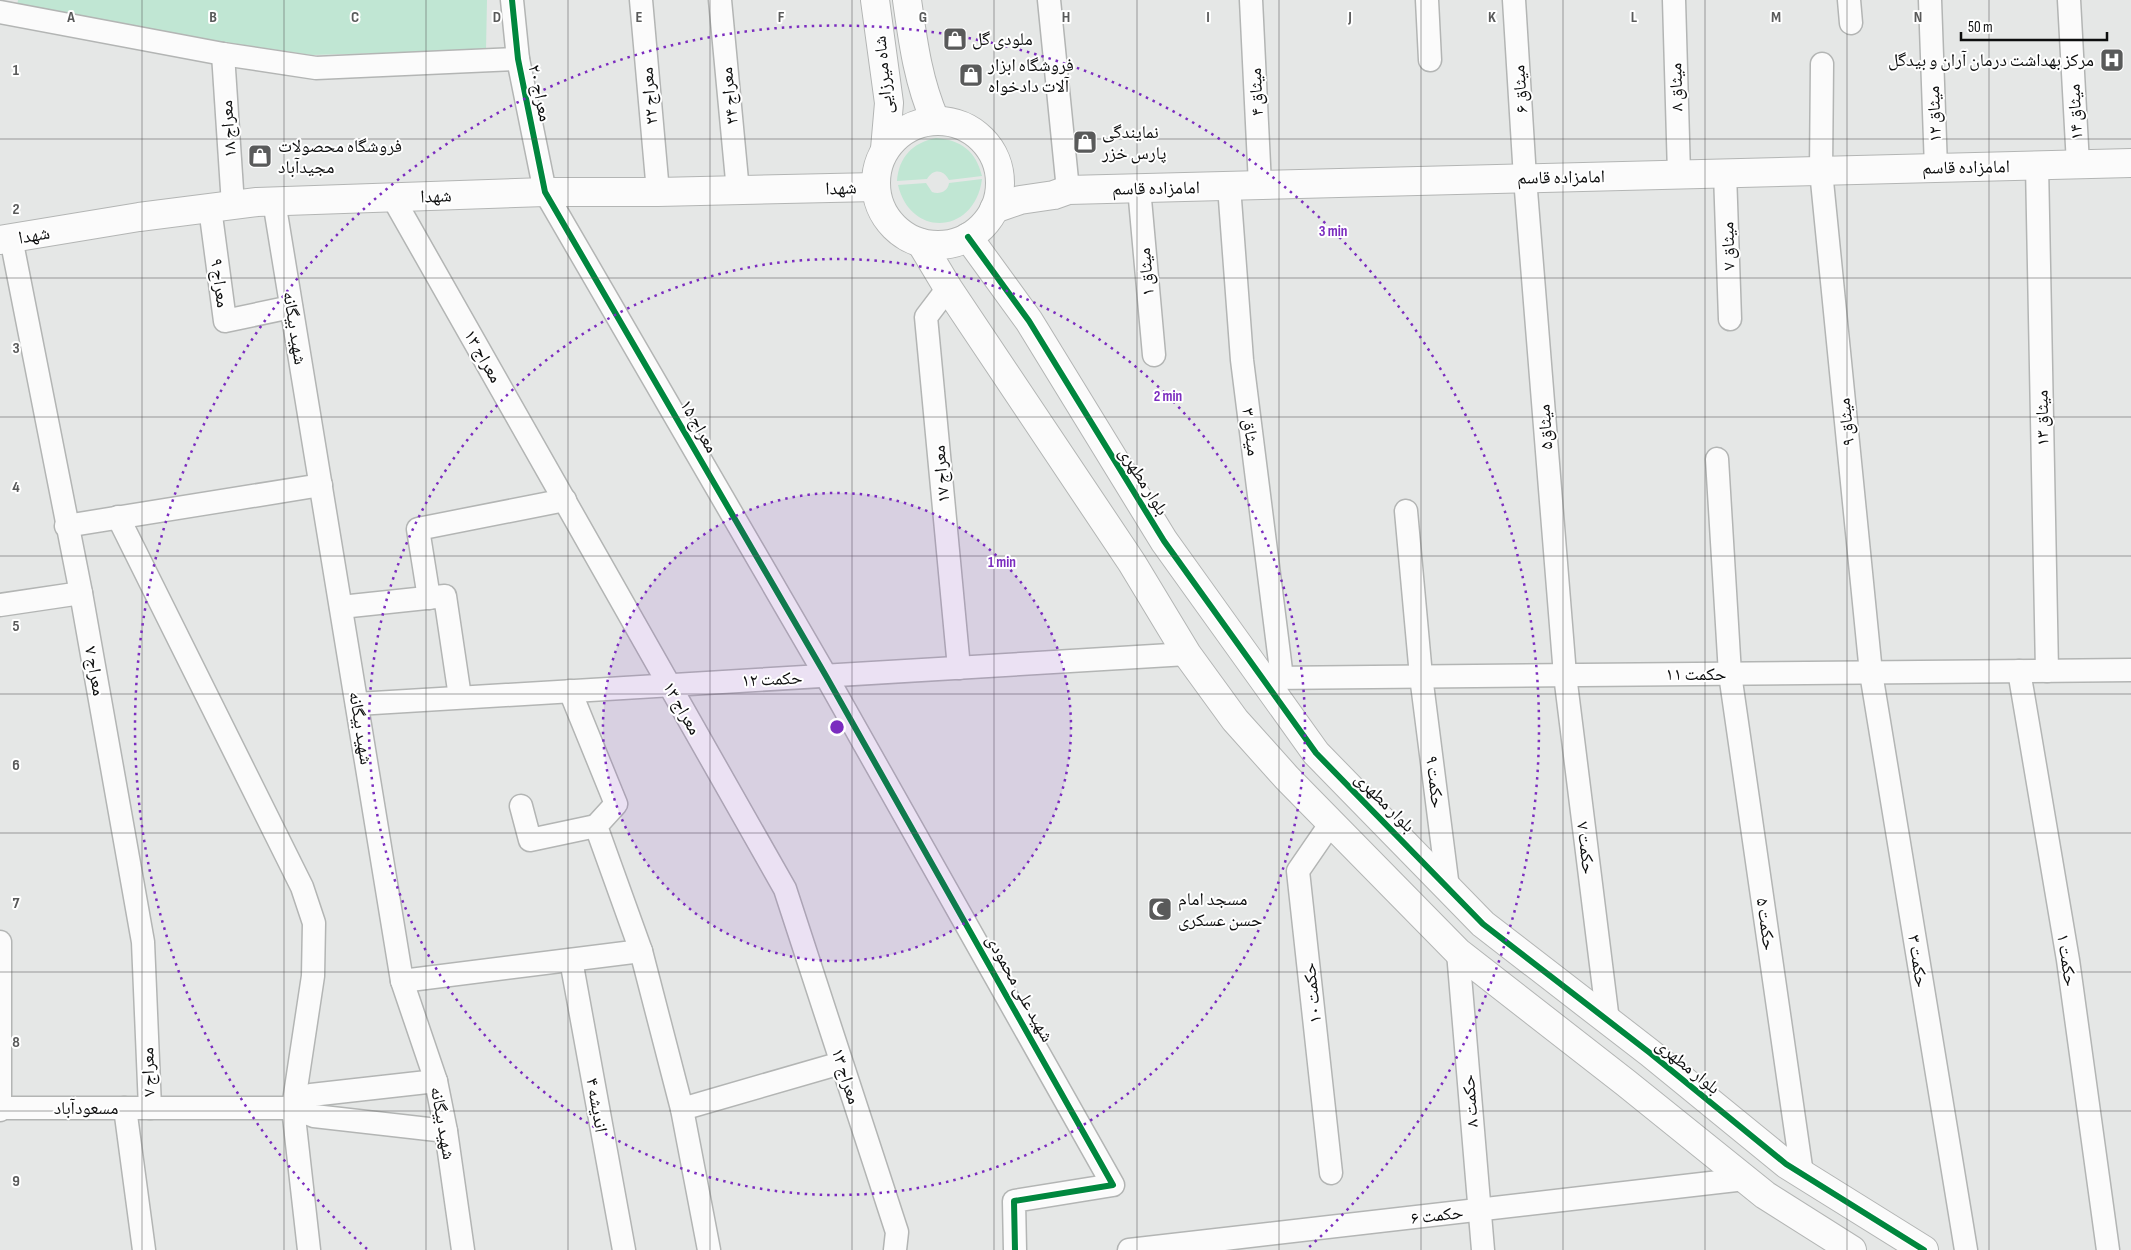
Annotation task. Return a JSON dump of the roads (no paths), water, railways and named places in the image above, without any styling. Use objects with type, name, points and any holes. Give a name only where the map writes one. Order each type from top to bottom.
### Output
[{"type":"street","name":"معراج ۲۰","points":[[512,0],[518,60],[545,192]]},
{"type":"street","name":"معراج ۲۲","points":[[641,0],[658,192]]},
{"type":"street","name":"معراج ۲۴","points":[[720,0],[738,191]]},
{"type":"street","name":"شاه میرزایی","points":[[875,0],[889,104],[885,149]]},
{"type":"street","name":"شاه میرزایی","points":[[907,0],[917,69],[927,102],[935,120]]},
{"type":"street","points":[[1050,0],[1068,190]]},
{"type":"street","name":"میثاق ۴","points":[[1251,0],[1260,185]]},
{"type":"street","points":[[1427,0],[1430,60]]},
{"type":"street","name":"میثاق ۶","points":[[1514,0],[1525,178]]},
{"type":"street","name":"میثاق ۸","points":[[1674,0],[1679,174]]},
{"type":"street","points":[[1849,0],[1851,23]]},
{"type":"street","name":"میثاق ۱۲","points":[[1930,0],[1936,168]]},
{"type":"street","name":"میثاق ۱۴","points":[[2069,0],[2078,164]]},
{"type":"street","points":[[0,12],[223,54],[316,68],[518,60]]},
{"type":"street","name":"معراج ۱۸","points":[[222,206],[223,54]]},
{"type":"street","name":"میثاق ۹","points":[[1822,64],[1821,171],[1871,673]]},
{"type":"street","points":[[935,120],[956,123],[976,133],[990,149],[998,169],[999,191],[994,209],[983,225],[968,237],[952,243],[937,245],[908,238],[898,230],[886,218],[879,203],[876,188],[877,168],[885,149],[898,134],[916,124],[935,120]]},
{"type":"street","name":"امامزاده قاسم","points":[[994,209],[1020,200],[1054,195],[1068,190],[2131,163]]},
{"type":"street","name":"میثاق ۱۳","points":[[2037,165],[2047,671]]},
{"type":"street","points":[[998,169],[1018,181],[1052,182],[1068,190]]},
{"type":"street","name":"میثاق ۷","points":[[1725,173],[1730,319]]},
{"type":"street","name":"میثاق۵","points":[[1525,178],[1565,675]]},
{"type":"street","name":"میثاق ۳","points":[[1229,186],[1242,360],[1272,678]]},
{"type":"street","name":"شهدا","points":[[6,239],[139,217],[274,201],[545,192],[876,188]]},
{"type":"street","name":"میثاق ۱","points":[[1139,188],[1154,355]]},
{"type":"street","name":"معراج ۱۵","points":[[545,192],[826,676]]},
{"type":"street","name":"معراج ۱۳","points":[[393,198],[785,889],[897,1232],[895,1250]]},
{"type":"street","name":"شهید بیگانه","points":[[274,201],[402,982],[436,1081],[446,1132],[463,1250]]},
{"type":"street","name":"معراج ۹","points":[[222,206],[225,321],[291,307]]},
{"type":"street","name":"بلوار مطهری","points":[[968,237],[1029,321],[1164,541],[1272,678],[1316,753],[1483,924],[1608,1021],[1786,1164],[1924,1250]]},
{"type":"street","name":"معراج ۷","points":[[6,239],[80,593],[143,942],[150,1108]]},
{"type":"street","points":[[921,242],[948,288],[1132,563],[1187,654],[1235,720],[1287,778],[1458,952],[1626,1083],[1745,1180],[1765,1195],[1852,1250]]},
{"type":"street","name":"معراج ۱۷","points":[[948,288],[926,317],[959,668]]},
{"type":"street","name":"حکمت ۵","points":[[1717,459],[1730,674],[1802,1174]]},
{"type":"street","points":[[66,526],[321,485]]},
{"type":"street","points":[[429,598],[418,529],[565,500]]},
{"type":"street","name":"حکمت ۹","points":[[1406,511],[1421,676],[1448,888]]},
{"type":"street","points":[[118,517],[302,887],[314,923],[313,976],[292,1108],[309,1250]]},
{"type":"street","points":[[0,605],[80,593]]},
{"type":"street","points":[[341,607],[444,596],[460,697]]},
{"type":"street","name":"حکمت ۱۲","points":[[357,704],[1187,654]]},
{"type":"street","name":"حکمت ۱۱","points":[[1272,678],[2131,670]]},
{"type":"street","name":"حکمت ۱","points":[[2019,671],[2068,960],[2108,1250]]},
{"type":"street","name":"حکمت ۳","points":[[1871,673],[1966,1250]]},
{"type":"street","name":"حکمت ۷","points":[[1565,675],[1608,1021]]},
{"type":"street","name":"شهید علی محمودی","points":[[826,676],[1113,1185],[1014,1201],[1015,1250]]},
{"type":"street","points":[[521,806],[530,840],[596,826],[616,804],[570,691]]},
{"type":"street","name":"حکمت ۱۰","points":[[1331,823],[1298,871],[1331,1173]]},
{"type":"street","points":[[596,826],[641,951],[682,1109],[709,1250]]},
{"type":"street","points":[[1394,886],[1420,860]]},
{"type":"street","points":[[0,942],[0,1109]]},
{"type":"street","points":[[402,982],[641,951]]},
{"type":"street","name":"حکمت ۸","points":[[1458,952],[1483,1250]]},
{"type":"street","name":"اندیشه ۴","points":[[571,960],[624,1250]]},
{"type":"street","points":[[682,1109],[841,1063]]},
{"type":"street","points":[[292,1108],[311,1095],[436,1081]]},
{"type":"street","points":[[125,1108],[144,1250]]},
{"type":"street","name":"مسعودآباد","points":[[0,1109],[292,1108],[314,1116],[446,1132]]},
{"type":"street","name":"حکمت ۶","points":[[1129,1250],[1745,1180]]},
{"type":"place","name":"ملودی گل","points":[[955,39]]},
{"type":"place","name":"مرکز بهداشت درمان آران و بیدگل","points":[[2112,60]]},
{"type":"place","name":"فروشگاه ابزار آلات دادخواه","points":[[971,75]]},
{"type":"place","name":"نمایندگی پارس خزر","points":[[1085,142]]},
{"type":"place","name":"فروشگاه محصولات مجیدآباد","points":[[260,156]]},
{"type":"place","name":"مسجد امام حسن عسکری","points":[[1160,909]]}]
